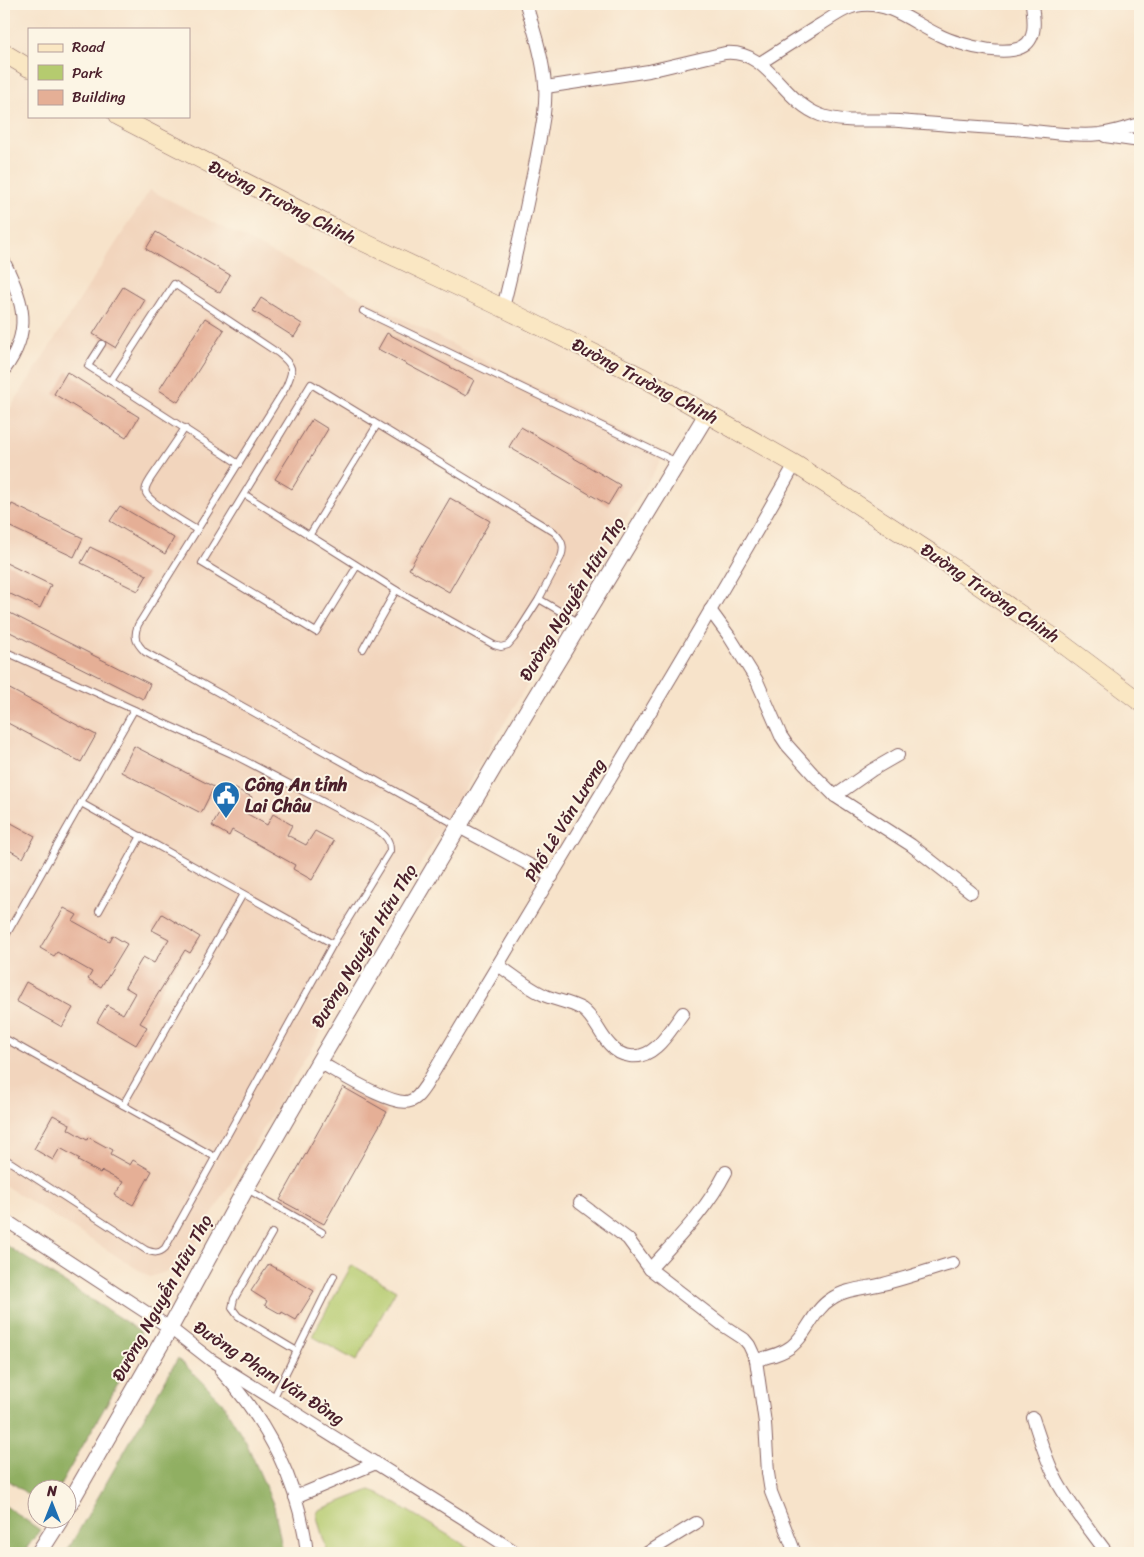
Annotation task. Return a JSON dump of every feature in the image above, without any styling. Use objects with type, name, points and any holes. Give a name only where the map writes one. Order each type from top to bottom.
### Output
[{"type":"main road","points":[[4,53],[28,67]]},
{"type":"main road","name":"Đường Trường Chinh","points":[[121,118],[340,231],[503,308],[642,377],[795,464],[1004,602],[1064,644],[1140,702]]},
{"type":"street","points":[[503,308],[524,222],[538,150],[546,87],[543,64],[526,4]]},
{"type":"street","points":[[760,63],[845,10],[861,5],[879,5],[953,41],[998,51],[1021,48],[1032,37],[1034,28],[1032,4]]},
{"type":"street","points":[[546,87],[649,71],[735,52],[760,63],[795,100],[807,109],[833,118],[1098,134],[1140,141]]},
{"type":"street","points":[[1098,134],[1116,132],[1140,124]]},
{"type":"street","points":[[4,262],[18,293],[23,322],[22,333],[17,346],[4,370]]},
{"type":"street","name":"Đường Nguyễn Hữu Thọ","points":[[78,1489],[170,1328],[246,1188],[319,1062],[580,623],[707,414]]},
{"type":"street","name":"Phố Lê Văn Lương","points":[[319,1062],[373,1092],[400,1102],[409,1102],[426,1085],[552,878],[795,464]]},
{"type":"street","points":[[710,610],[733,642],[756,681],[784,740],[835,796],[911,845],[971,892]]},
{"type":"street","points":[[835,796],[872,770],[898,755]]},
{"type":"street","points":[[459,827],[552,878]]},
{"type":"street","points":[[498,965],[546,996],[582,1009],[590,1016],[609,1045],[623,1055],[642,1056],[651,1051],[662,1041],[683,1012]]},
{"type":"street","points":[[650,1269],[694,1220],[716,1191],[726,1172]]},
{"type":"street","points":[[580,1203],[628,1239],[650,1269],[724,1326],[744,1339],[754,1352],[764,1423],[769,1482],[774,1501],[795,1553]]},
{"type":"street","name":"Đường Phạm Văn Đồng","points":[[4,1218],[170,1328],[211,1360],[517,1553]]},
{"type":"street","points":[[756,1360],[780,1353],[792,1346],[800,1338],[820,1308],[832,1298],[953,1263]]},
{"type":"street","points":[[211,1360],[238,1390],[262,1423],[281,1459],[302,1522],[307,1553]]},
{"type":"street","points":[[1033,1418],[1059,1485],[1107,1553]]},
{"type":"street","points":[[295,1497],[376,1463]]},
{"type":"street","points":[[647,1553],[696,1523]]},
{"type":"street","points":[[40,1553],[54,1530]]},
{"type":"lane","points":[[111,381],[174,284],[278,353],[292,366],[292,372],[286,387],[138,625],[135,639],[145,652],[459,827]]},
{"type":"lane","points":[[363,311],[678,462]]},
{"type":"lane","points":[[102,344],[88,366],[239,464]]},
{"type":"lane","points":[[244,494],[396,590],[494,646],[508,645],[514,638],[539,599],[564,551],[561,538],[554,532],[311,384],[244,494],[202,563],[316,632],[357,566]]},
{"type":"lane","points":[[309,536],[378,425]]},
{"type":"lane","points":[[185,428],[150,478],[146,486],[146,494],[153,501],[197,530]]},
{"type":"lane","points":[[363,649],[396,590]]},
{"type":"lane","points":[[539,599],[580,623]]},
{"type":"lane","points":[[4,651],[232,754],[386,836],[390,844],[390,851],[333,944],[165,1248],[161,1252],[157,1253],[146,1250],[4,1158]]},
{"type":"lane","points":[[4,939],[134,710]]},
{"type":"lane","points":[[81,803],[333,944]]},
{"type":"lane","points":[[99,911],[141,836]]},
{"type":"lane","points":[[123,1105],[243,894]]},
{"type":"lane","points":[[4,1038],[215,1157]]},
{"type":"lane","points":[[246,1188],[322,1232]]},
{"type":"lane","points":[[272,1233],[234,1298],[232,1308],[238,1316],[297,1351]]},
{"type":"lane","points":[[273,1399],[334,1276]]},
{"type":"shaded area","name":"Công An tỉnh Lai Châu","points":[[150,190],[665,453],[181,1267],[150,1277],[4,1185],[4,418]]},
{"type":"green space","points":[[4,1244],[140,1331],[141,1344],[63,1480],[28,1480],[28,1494],[4,1477]]},
{"type":"green space","points":[[352,1265],[396,1290],[356,1361],[312,1336]]},
{"type":"green space","points":[[178,1358],[222,1402],[246,1442],[274,1506],[283,1553],[66,1553]]},
{"type":"green space","points":[[370,1490],[478,1553],[328,1553],[317,1516],[319,1510]]},
{"type":"green space","points":[[4,1505],[28,1522],[28,1530],[40,1530],[23,1553],[4,1553]]},
{"type":"building","points":[[156,232],[230,275],[220,293],[146,249]]},
{"type":"building","points":[[123,287],[145,300],[116,348],[93,334]]},
{"type":"building","points":[[261,298],[302,324],[294,337],[253,311]]},
{"type":"building","points":[[205,318],[224,330],[178,402],[159,390]]},
{"type":"building","points":[[387,333],[474,380],[466,396],[378,349]]},
{"type":"building","points":[[67,372],[139,417],[126,438],[54,394]]},
{"type":"building","points":[[312,419],[328,429],[292,489],[275,479]]},
{"type":"building","points":[[521,427],[620,485],[608,505],[509,447]]},
{"type":"building","points":[[450,498],[490,521],[449,592],[409,569]]},
{"type":"building","points":[[12,504],[83,538],[74,557],[4,524]]},
{"type":"building","points":[[120,506],[174,538],[165,554],[110,521]]},
{"type":"building","points":[[90,547],[147,575],[138,591],[81,563]]},
{"type":"building","points":[[4,562],[51,585],[40,608],[4,591]]},
{"type":"building","points":[[4,610],[150,684],[143,699],[4,629]]},
{"type":"building","points":[[4,686],[96,735],[81,762],[4,721]]},
{"type":"building","points":[[134,746],[214,787],[201,813],[121,772]]},
{"type":"building","points":[[234,788],[252,797],[244,812],[267,825],[273,814],[292,825],[287,835],[306,845],[315,831],[334,841],[312,880],[293,869],[295,865],[232,830],[229,836],[212,826]]},
{"type":"building","points":[[4,819],[35,836],[23,858],[4,847]]},
{"type":"building","points":[[64,908],[77,915],[73,921],[109,941],[112,935],[127,944],[101,987],[88,979],[92,972],[57,952],[54,956],[40,948]]},
{"type":"building","points":[[162,914],[200,937],[190,953],[185,950],[140,1023],[147,1027],[136,1045],[97,1022],[107,1005],[123,1014],[135,993],[125,987],[143,957],[154,963],[169,939],[152,930]]},
{"type":"building","points":[[26,982],[73,1008],[62,1027],[16,1001]]},
{"type":"building","points":[[343,1087],[387,1112],[324,1224],[280,1200]]},
{"type":"building","points":[[53,1115],[70,1124],[68,1129],[87,1140],[88,1137],[112,1150],[110,1154],[130,1165],[133,1160],[152,1171],[133,1205],[115,1195],[123,1182],[102,1171],[100,1173],[60,1148],[53,1160],[34,1149]]},
{"type":"building","points":[[269,1264],[314,1291],[296,1320],[265,1305],[267,1301],[251,1291]]},
{"type":"place","name":"Công An tỉnh Lai Châu","points":[[226,819]]}]
